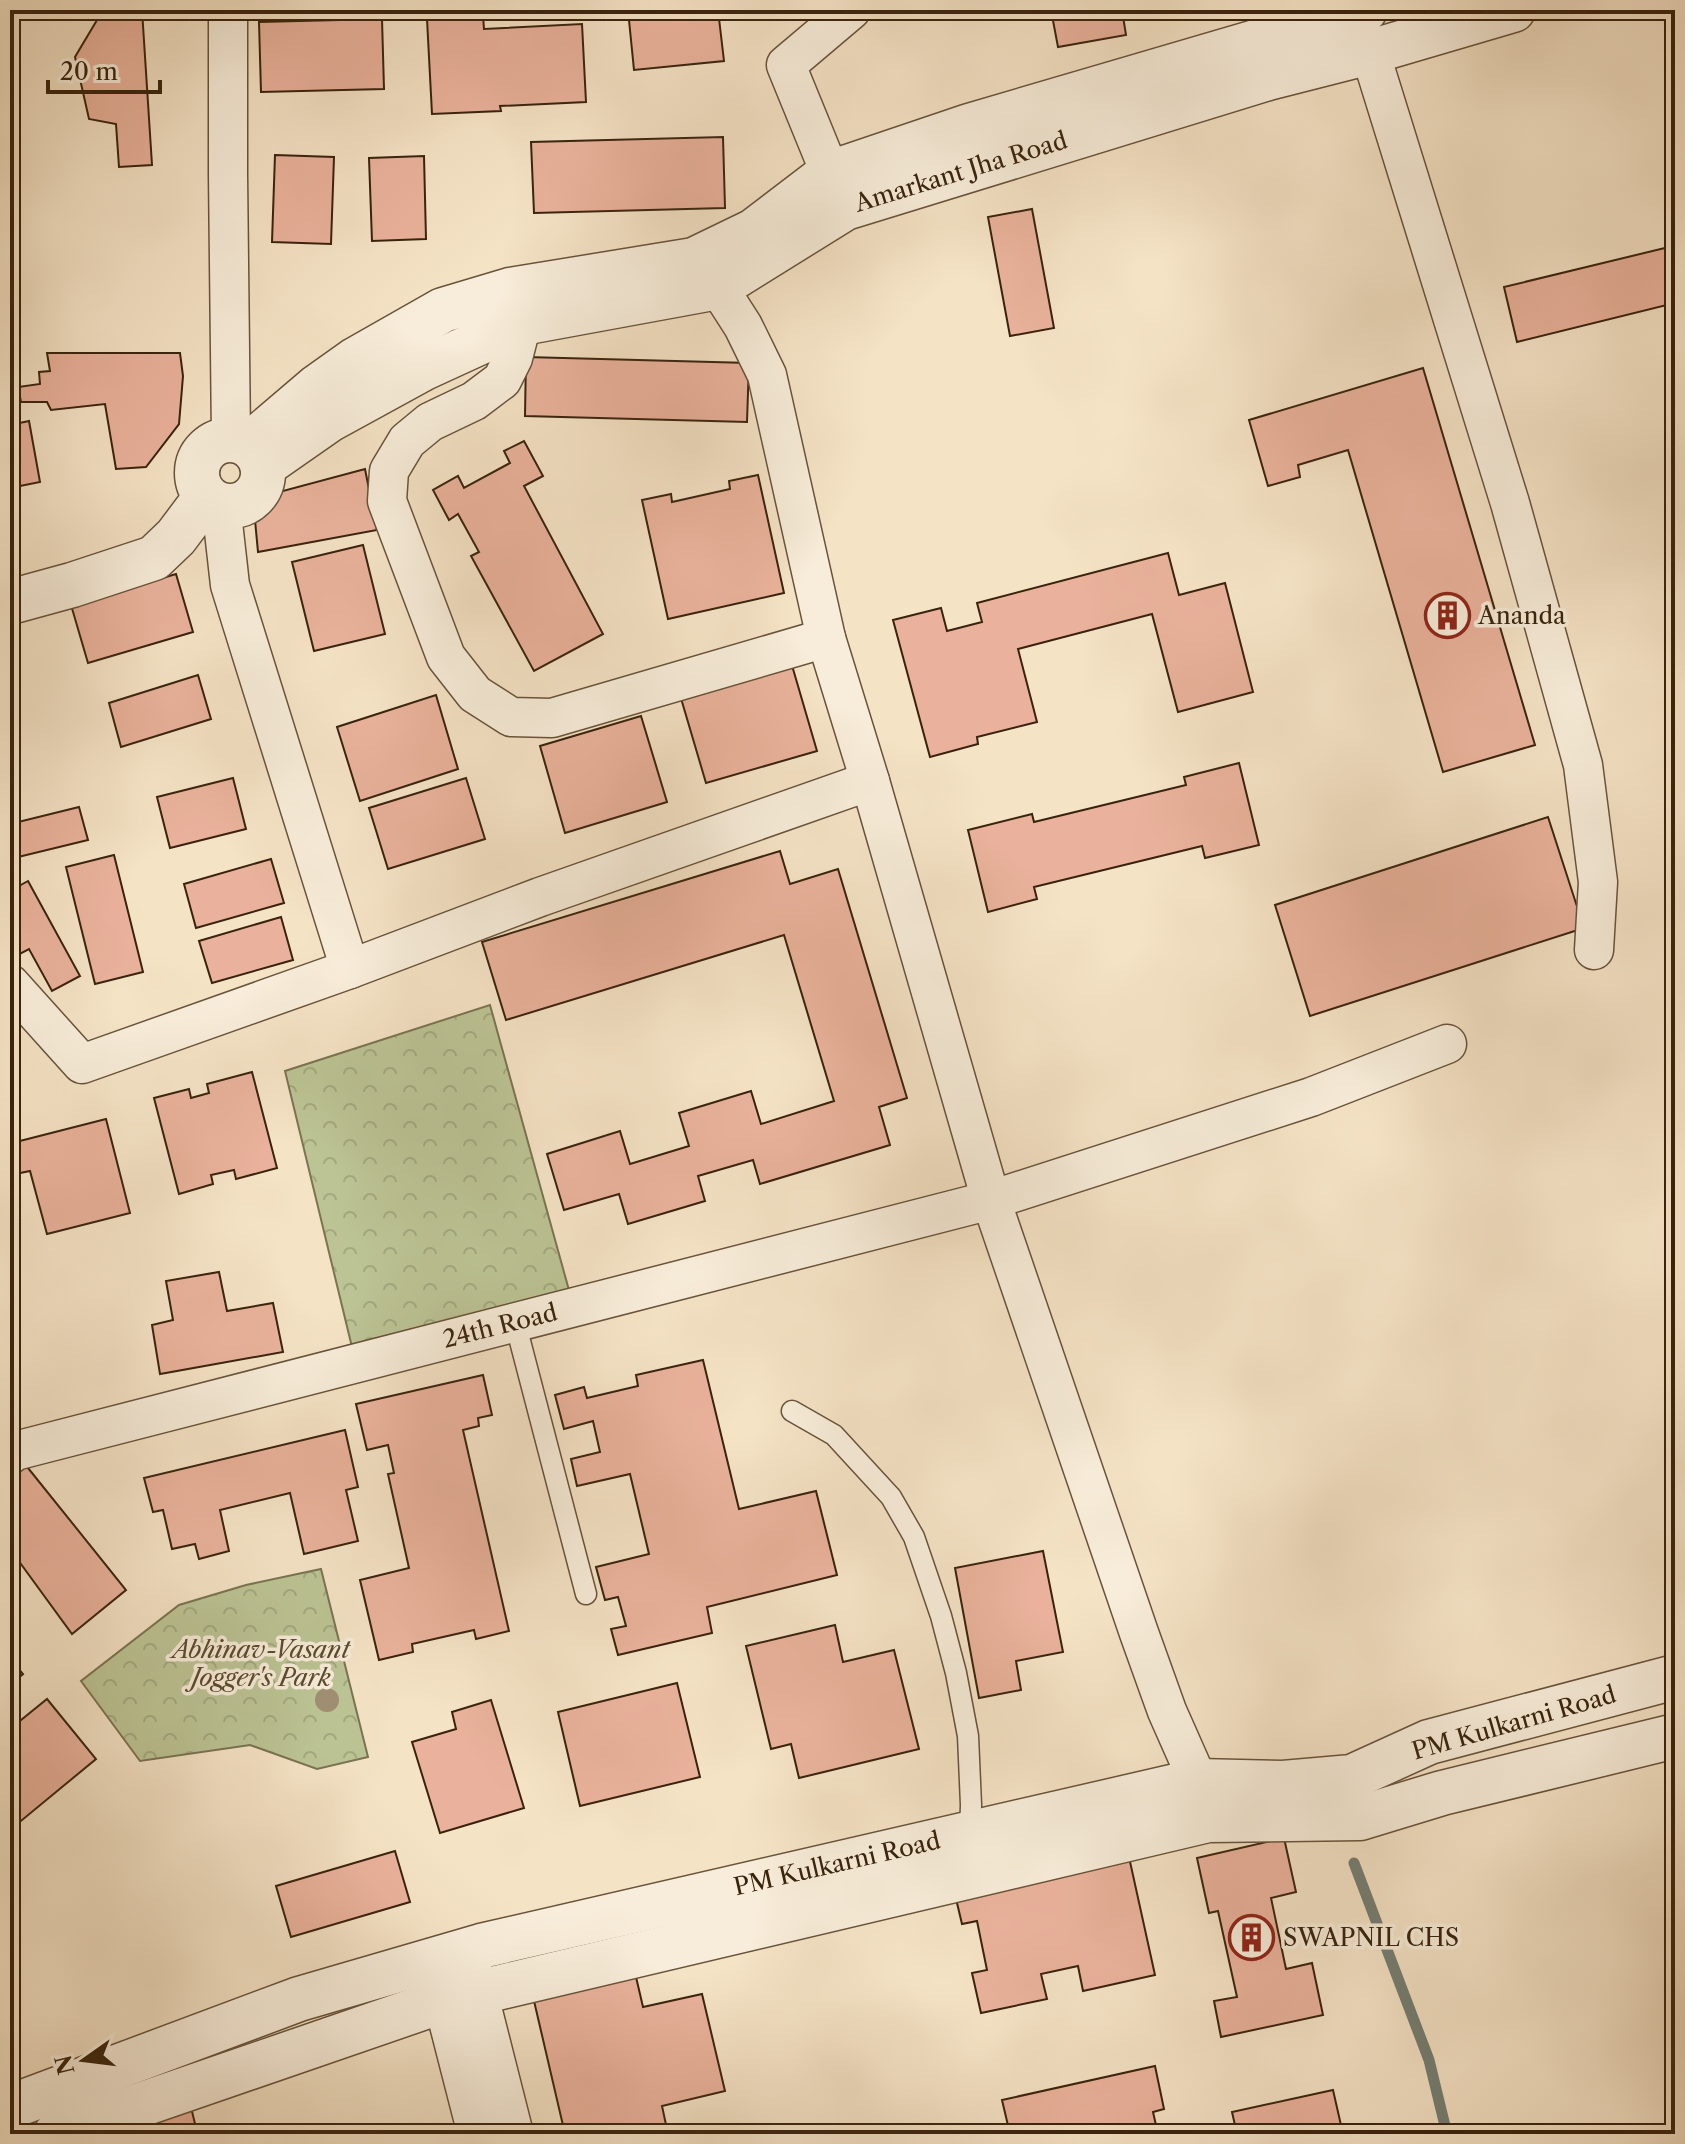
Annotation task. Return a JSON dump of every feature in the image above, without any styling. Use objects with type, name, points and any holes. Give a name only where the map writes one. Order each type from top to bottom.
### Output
[{"type":"street","points":[[10,573],[147,530],[208,495],[238,506],[252,498],[262,483],[248,450],[228,174],[228,10]]},
{"type":"street","points":[[838,190],[786,65],[851,10]]},
{"type":"street","name":"Amarkant Jha Road","points":[[248,450],[329,420],[424,368],[522,323],[706,273],[838,190],[969,126],[1365,10]]},
{"type":"street","name":"Amarkant Jha Road","points":[[838,190],[1370,52],[1510,10]]},
{"type":"street","points":[[1370,52],[1510,503],[1583,765],[1598,882],[1594,950]]},
{"type":"street","points":[[706,273],[743,326],[767,375],[826,638],[991,1200],[1162,1698],[1203,1800]]},
{"type":"street","name":"Amarkant Jha Road","points":[[248,450],[317,387],[355,360],[443,310],[510,290],[706,273]]},
{"type":"street","points":[[522,323],[513,358],[502,380],[474,401],[430,422],[407,441],[389,471],[387,501],[446,657],[475,694],[511,717],[552,718],[826,638]]},
{"type":"street","points":[[248,450],[216,442],[203,452],[197,466],[208,495],[230,585],[350,969]]},
{"type":"street","points":[[10,602],[154,558],[176,537],[208,495]]},
{"type":"street","points":[[10,984],[82,1064],[870,781]]},
{"type":"street","name":"24th Road","points":[[10,1455],[61,1439],[991,1200],[1311,1097],[1447,1044]]},
{"type":"street","name":"PM Kulkarni Road","points":[[10,2107],[299,1999],[455,1976],[1203,1800],[1283,1783],[1352,1777],[1429,1742],[1675,1677]]},
{"type":"street","name":"PM Kulkarni Road","points":[[56,2134],[455,1976],[970,1834],[1203,1800],[1360,1818],[1442,1793],[1675,1736]]},
{"type":"street","points":[[455,1976],[477,2134]]},
{"type":"street","points":[[455,1976],[514,2134]]},
{"type":"lane","points":[[515,1322],[586,1594]]},
{"type":"lane","points":[[792,1411],[834,1435],[891,1497],[914,1537],[941,1616],[968,1736],[970,1834]]},
{"type":"green space","points":[[490,1005],[572,1301],[352,1347],[285,1071]]},
{"type":"green space","name":"Abhinav-Vasant Jogger's Park","points":[[321,1569],[368,1757],[317,1769],[250,1745],[140,1761],[81,1681],[179,1605],[246,1585]]},
{"type":"building","points":[[103,10],[142,10],[152,165],[119,167],[116,124],[89,119],[75,57]]},
{"type":"building","points":[[628,10],[718,10],[724,61],[634,70]]},
{"type":"building","points":[[1051,10],[1122,10],[1126,35],[1058,47]]},
{"type":"building","points":[[483,16],[484,29],[582,24],[586,102],[500,106],[501,111],[432,114],[427,19]]},
{"type":"building","points":[[382,19],[384,89],[261,92],[259,22]]},
{"type":"building","points":[[723,137],[725,208],[534,213],[531,142]]},
{"type":"building","points":[[275,155],[334,157],[331,244],[272,242]]},
{"type":"building","points":[[424,156],[426,239],[372,241],[369,158]]},
{"type":"building","points":[[1032,209],[1054,328],[1010,336],[988,217]]},
{"type":"building","points":[[1669,247],[1675,275],[1675,303],[1517,342],[1504,287]]},
{"type":"building","points":[[47,353],[180,353],[183,376],[179,424],[146,467],[116,469],[105,404],[51,410],[47,402],[21,402],[18,387],[40,384],[39,372],[50,371]]},
{"type":"building","points":[[526,357],[749,363],[747,422],[525,416]]},
{"type":"building","name":"Ananda","points":[[1423,368],[1535,745],[1443,772],[1348,450],[1298,465],[1300,477],[1268,486],[1249,420]]},
{"type":"building","points":[[29,421],[40,482],[10,488],[10,425]]},
{"type":"building","points":[[524,441],[543,476],[524,486],[603,634],[534,671],[471,556],[479,552],[458,514],[449,520],[433,490],[458,476],[464,488],[510,463],[504,451]]},
{"type":"building","points":[[365,469],[377,530],[258,552],[253,499]]},
{"type":"building","points":[[758,475],[784,593],[668,619],[642,500],[671,494],[672,502],[730,489],[729,481]]},
{"type":"building","points":[[363,545],[385,634],[314,651],[292,562]]},
{"type":"building","points":[[1168,553],[1179,595],[1225,583],[1253,692],[1178,712],[1152,614],[1018,649],[1037,722],[977,737],[978,744],[930,757],[893,620],[941,608],[947,631],[982,622],[977,603]]},
{"type":"building","points":[[176,574],[193,632],[88,663],[71,605]]},
{"type":"building","points":[[791,662],[817,751],[706,783],[680,695]]},
{"type":"building","points":[[198,675],[211,719],[121,747],[109,703]]},
{"type":"building","points":[[436,695],[458,769],[360,801],[337,727]]},
{"type":"building","points":[[641,716],[667,802],[565,833],[540,746]]},
{"type":"building","points":[[1239,763],[1259,845],[1205,858],[1202,846],[1034,887],[1037,899],[988,912],[968,830],[1032,814],[1034,822],[1186,785],[1184,777]]},
{"type":"building","points":[[233,778],[246,829],[170,848],[157,797]]},
{"type":"building","points":[[466,778],[485,839],[388,869],[369,808]]},
{"type":"building","points":[[79,807],[88,840],[10,859],[10,824]]},
{"type":"building","points":[[1548,817],[1584,928],[1310,1016],[1275,905]]},
{"type":"building","points":[[780,851],[790,884],[838,869],[907,1098],[879,1107],[890,1145],[760,1184],[753,1160],[698,1176],[705,1201],[628,1224],[619,1194],[564,1210],[547,1154],[620,1131],[630,1164],[689,1146],[679,1113],[751,1091],[761,1124],[834,1101],[784,935],[506,1020],[482,942]]},
{"type":"building","points":[[114,855],[143,972],[95,984],[66,867]]},
{"type":"building","points":[[271,859],[284,903],[196,928],[184,884]]},
{"type":"building","points":[[28,881],[80,976],[52,991],[29,949],[14,957],[10,949],[10,891]]},
{"type":"building","points":[[281,917],[293,960],[212,983],[199,941]]},
{"type":"building","points":[[252,1072],[277,1168],[236,1179],[234,1170],[211,1175],[213,1184],[179,1194],[154,1098],[189,1089],[191,1098],[209,1093],[207,1084]]},
{"type":"building","points":[[106,1119],[130,1213],[47,1234],[30,1171],[20,1173],[12,1143]]},
{"type":"building","points":[[219,1272],[227,1311],[273,1303],[283,1352],[160,1374],[152,1325],[173,1320],[166,1281]]},
{"type":"building","points":[[703,1360],[739,1509],[816,1491],[837,1575],[707,1607],[712,1633],[618,1655],[611,1629],[626,1626],[618,1597],[605,1600],[596,1567],[649,1554],[630,1474],[577,1486],[571,1459],[600,1452],[593,1421],[564,1429],[555,1395],[584,1387],[587,1398],[638,1386],[636,1375]]},
{"type":"building","points":[[483,1375],[492,1415],[478,1418],[479,1426],[463,1430],[509,1631],[476,1639],[474,1630],[412,1644],[413,1652],[379,1660],[360,1580],[409,1568],[388,1474],[394,1473],[388,1445],[367,1450],[356,1404]]},
{"type":"building","points":[[345,1430],[358,1487],[346,1490],[358,1541],[304,1554],[290,1493],[220,1510],[229,1551],[199,1559],[195,1544],[172,1549],[163,1510],[153,1512],[144,1478]]},
{"type":"building","points":[[20,1458],[126,1590],[72,1634],[10,1549],[10,1469]]},
{"type":"building","points":[[1043,1551],[1063,1652],[1016,1661],[1021,1690],[979,1698],[955,1568]]},
{"type":"building","points":[[835,1625],[843,1662],[894,1650],[919,1749],[799,1778],[791,1744],[771,1749],[746,1646]]},
{"type":"building","points":[[10,1658],[23,1674],[10,1685]]},
{"type":"building","points":[[677,1683],[700,1777],[580,1806],[558,1712]]},
{"type":"building","points":[[47,1699],[96,1759],[10,1830],[10,1729]]},
{"type":"building","points":[[491,1700],[524,1808],[440,1833],[412,1742],[456,1729],[452,1712]]},
{"type":"building","name":"SWAPNIL CHS","points":[[1284,1838],[1296,1892],[1271,1898],[1286,1969],[1312,1963],[1323,2015],[1221,2037],[1214,2001],[1237,1997],[1218,1911],[1209,1913],[1197,1858]]},
{"type":"building","points":[[1127,1848],[1155,1975],[1083,1991],[1078,1966],[1041,1974],[1047,1999],[981,2013],[972,1973],[987,1970],[977,1921],[962,1924],[953,1886]]},
{"type":"building","points":[[395,1851],[410,1902],[291,1937],[276,1886]]},
{"type":"building","points":[[633,1964],[643,2007],[702,1994],[725,2091],[662,2106],[668,2134],[565,2134],[531,1988]]},
{"type":"building","points":[[1155,2066],[1164,2109],[1153,2112],[1158,2134],[1010,2134],[1002,2100]]},
{"type":"building","points":[[1333,2090],[1343,2134],[1237,2134],[1232,2112]]},
{"type":"building","points":[[190,2103],[197,2132],[64,2134]]},
{"type":"waterway","points":[[1354,1863],[1429,2060],[1447,2134]]},
{"type":"place","name":"Ananda","points":[[1447,616]]},
{"type":"place","name":"SWAPNIL CHS","points":[[1252,1938]]}]
